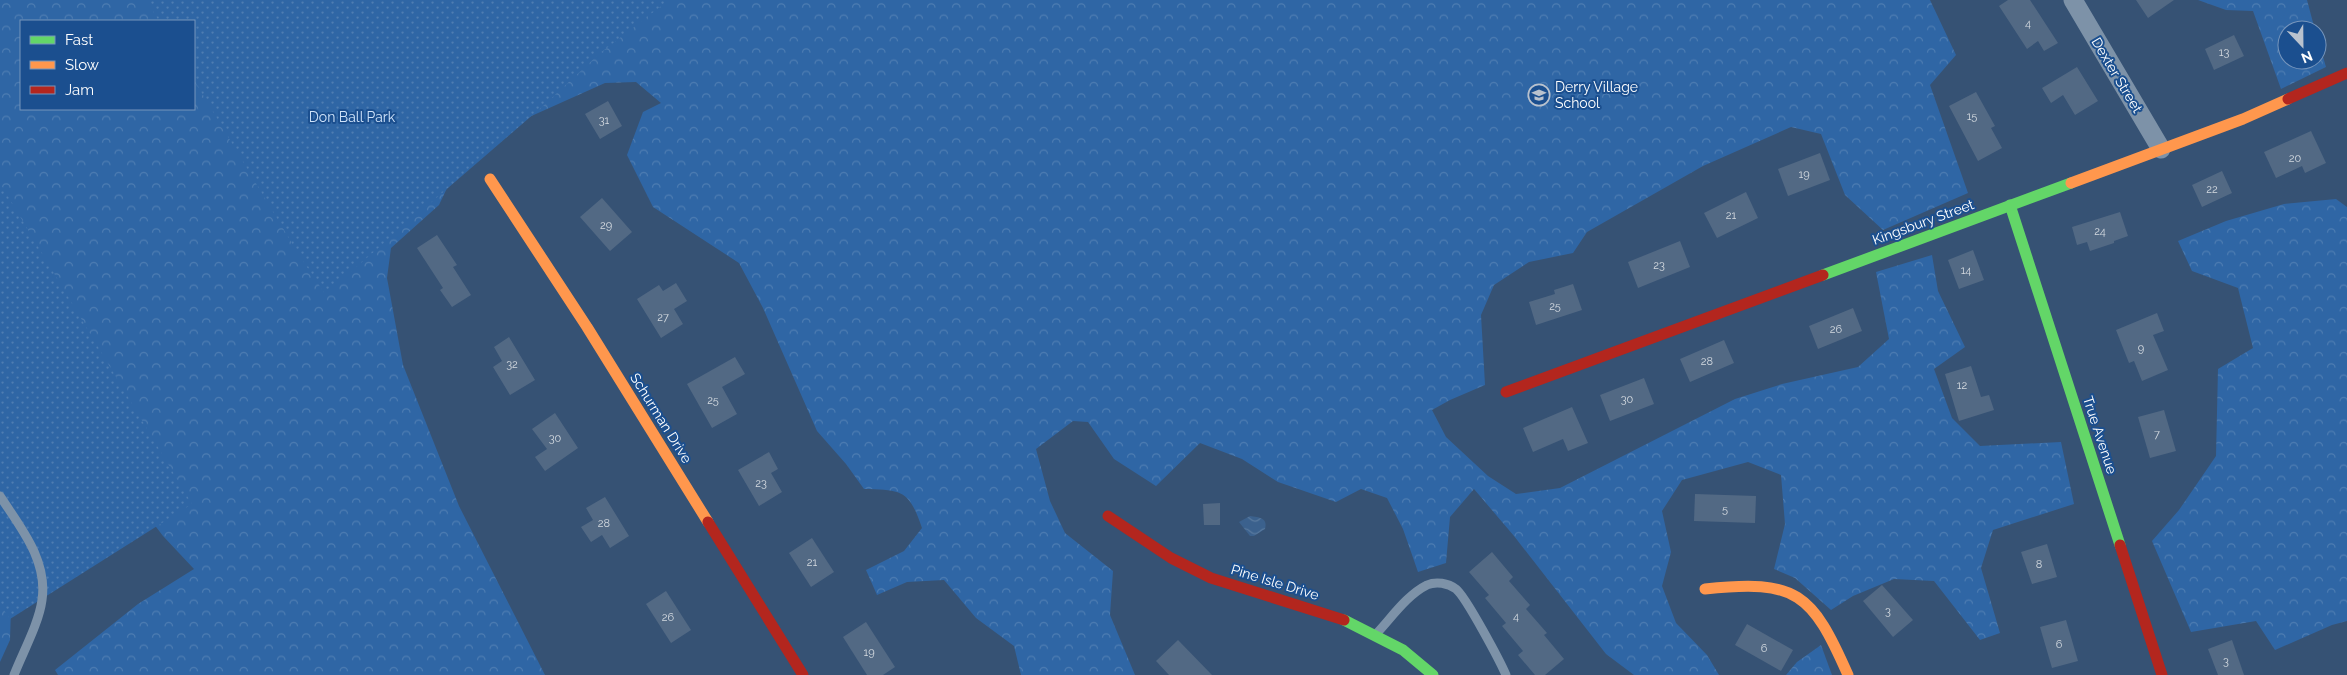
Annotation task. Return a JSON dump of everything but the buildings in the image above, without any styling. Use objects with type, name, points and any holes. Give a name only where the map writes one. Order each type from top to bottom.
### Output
[{"type":"street","name":"Dexter Street","points":[[2073,0],[2161,149]]},
{"type":"street","name":"Kingsbury Street","points":[[1506,392],[2243,119],[2347,73]]},
{"type":"street","name":"Schurman Drive","points":[[490,179],[587,327],[803,675]]},
{"type":"street","name":"True Avenue","points":[[2010,205],[2162,675]]},
{"type":"street","name":"Pine Isle Drive","points":[[1108,516],[1170,558],[1211,578],[1342,619],[1376,634],[1403,650],[1418,667],[1433,675]]},
{"type":"street","points":[[1705,589],[1747,584],[1776,587],[1797,595],[1814,610],[1827,628],[1848,675]]},
{"type":"lane","points":[[0,496],[27,538],[40,565],[42,576],[42,600],[14,675]]},
{"type":"lane","points":[[1376,634],[1412,595],[1428,584],[1442,583],[1457,590],[1500,659],[1506,675]]},
{"type":"green space","points":[[0,0],[1930,0],[1956,55],[1930,85],[1968,193],[1883,230],[1845,195],[1821,134],[1791,127],[1703,166],[1587,232],[1573,253],[1529,262],[1494,285],[1481,315],[1485,385],[1432,410],[1446,437],[1488,476],[1516,494],[1560,488],[1735,399],[1782,384],[1858,367],[1889,339],[1876,272],[1932,255],[1938,291],[1965,347],[1934,369],[1952,418],[1980,446],[2061,442],[2074,504],[1993,530],[1981,568],[2000,633],[1980,640],[1934,581],[1894,579],[1853,596],[1831,610],[1795,578],[1774,569],[1785,524],[1781,475],[1748,462],[1682,480],[1662,511],[1671,552],[1662,586],[1676,623],[1707,655],[1719,675],[1634,675],[1606,654],[1514,536],[1474,489],[1450,517],[1446,563],[1418,572],[1403,529],[1387,498],[1361,489],[1336,502],[1278,482],[1242,459],[1200,443],[1156,486],[1114,459],[1088,422],[1073,421],[1036,449],[1050,501],[1065,533],[1113,571],[1110,615],[1135,675],[1021,675],[1014,646],[976,618],[944,580],[907,582],[877,595],[866,570],[904,551],[922,528],[913,506],[908,499],[896,492],[864,489],[846,464],[817,431],[763,308],[739,263],[653,207],[627,155],[643,112],[661,103],[636,82],[605,83],[507,127],[458,165],[439,205],[391,248],[387,278],[403,365],[459,506],[545,675],[58,675],[55,670],[138,604],[194,569],[163,536],[137,502],[0,415]]},
{"type":"green space","name":"Don Ball Park","points":[[146,0],[669,0],[599,54],[543,106],[325,294],[299,255],[195,82],[195,20],[158,20]]},
{"type":"green space","points":[[2198,0],[2307,0],[2312,20],[2277,20],[2277,70],[2320,70],[2281,89],[2253,11],[2226,10]]},
{"type":"green space","points":[[0,183],[192,504],[10,619],[0,604]]},
{"type":"green space","points":[[2336,199],[2347,207],[2347,621],[2332,625],[2275,650],[2256,621],[2191,632],[2152,541],[2179,510],[2216,456],[2218,369],[2253,348],[2238,288],[2192,271],[2178,241],[2226,221],[2284,204]]},
{"type":"green space","points":[[0,557],[12,575],[10,640],[0,662]]},
{"type":"green space","points":[[1821,645],[1832,675],[1786,675],[1797,662]]},
{"type":"water","points":[[1250,516],[1264,520],[1266,525],[1265,529],[1254,536],[1250,536],[1239,522]]},
{"type":"traffic: fast","points":[[1823,275],[2071,183]]},
{"type":"traffic: fast","points":[[2010,205],[2120,545]]},
{"type":"traffic: fast","points":[[1344,620],[1403,650],[1433,675]]},
{"type":"traffic: slow","points":[[2071,183],[2243,119],[2288,99]]},
{"type":"traffic: slow","points":[[490,179],[587,327],[708,522]]},
{"type":"traffic: slow","points":[[1705,589],[1736,586],[1761,587],[1781,590],[1797,598],[1811,609],[1823,626],[1848,675]]},
{"type":"traffic: jam","points":[[2288,99],[2347,73]]},
{"type":"traffic: jam","points":[[1506,392],[1823,275]]},
{"type":"traffic: jam","points":[[1108,516],[1171,558],[1211,578],[1344,620]]},
{"type":"traffic: jam","points":[[708,522],[803,675]]},
{"type":"traffic: jam","points":[[2120,545],[2162,675]]},
{"type":"place","name":"Derry Village School","points":[[1539,95]]}]
